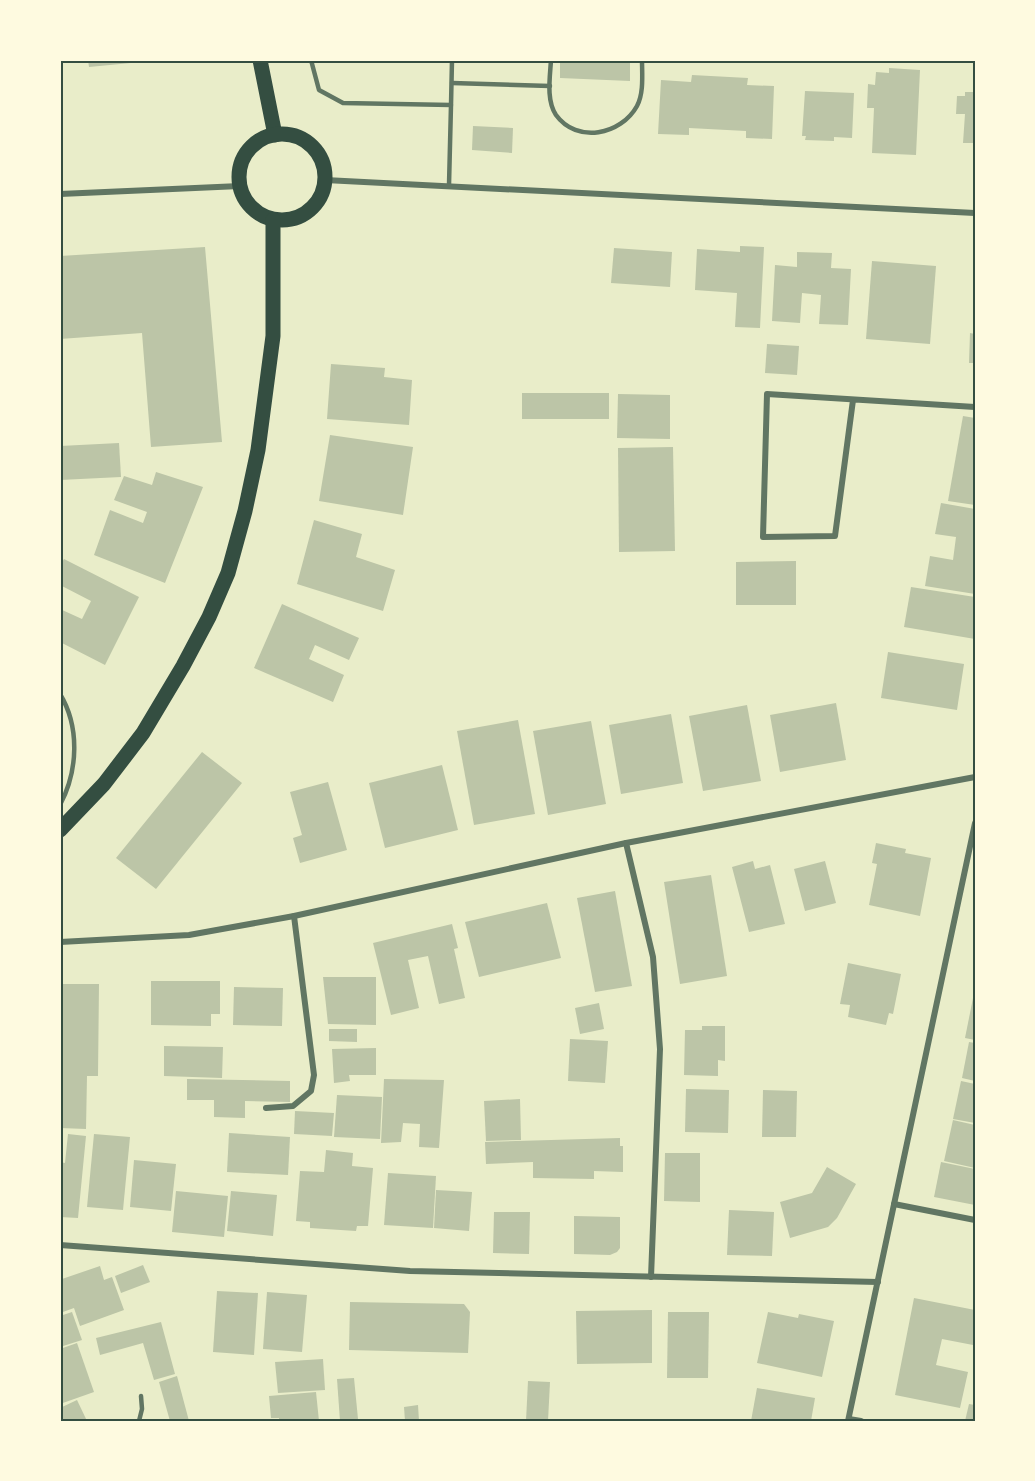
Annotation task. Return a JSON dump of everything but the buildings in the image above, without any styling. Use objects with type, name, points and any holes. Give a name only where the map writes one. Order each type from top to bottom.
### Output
[{"type":"main road","points":[[260,60],[275,135]]},
{"type":"main road","points":[[275,135],[290,135],[304,141],[316,151],[323,164],[325,180],[322,194],[314,206],[302,215],[288,220],[273,219],[252,208],[244,198],[239,172],[247,153],[262,139],[275,135]]},
{"type":"main road","points":[[60,830],[104,784],[143,734],[209,617],[228,573],[258,450],[273,336],[273,219]]},
{"type":"street","points":[[325,180],[975,213]]},
{"type":"street","points":[[60,194],[240,186]]},
{"type":"street","points":[[854,400],[835,536],[763,537],[767,394],[975,407]]},
{"type":"street","points":[[60,942],[189,935],[294,916],[626,843],[975,777]]},
{"type":"street","points":[[861,1421],[848,1420],[975,822]]},
{"type":"street","points":[[626,843],[653,957],[660,1049],[651,1277]]},
{"type":"street","points":[[266,1108],[293,1106],[311,1091],[314,1075],[294,916]]},
{"type":"street","points":[[894,1204],[975,1220]]},
{"type":"street","points":[[60,1245],[410,1271],[878,1282]]},
{"type":"lane","points":[[312,60],[318,90],[343,103],[451,105]]},
{"type":"lane","points":[[449,185],[452,60]]},
{"type":"lane","points":[[551,60],[550,95],[556,114],[574,130],[601,133],[626,122],[638,104],[642,83],[642,60]]},
{"type":"lane","points":[[452,83],[550,86]]},
{"type":"lane","points":[[60,694],[67,705],[75,751],[73,773],[60,805]]},
{"type":"lane","points":[[139,1421],[142,1409],[141,1396]]}]
